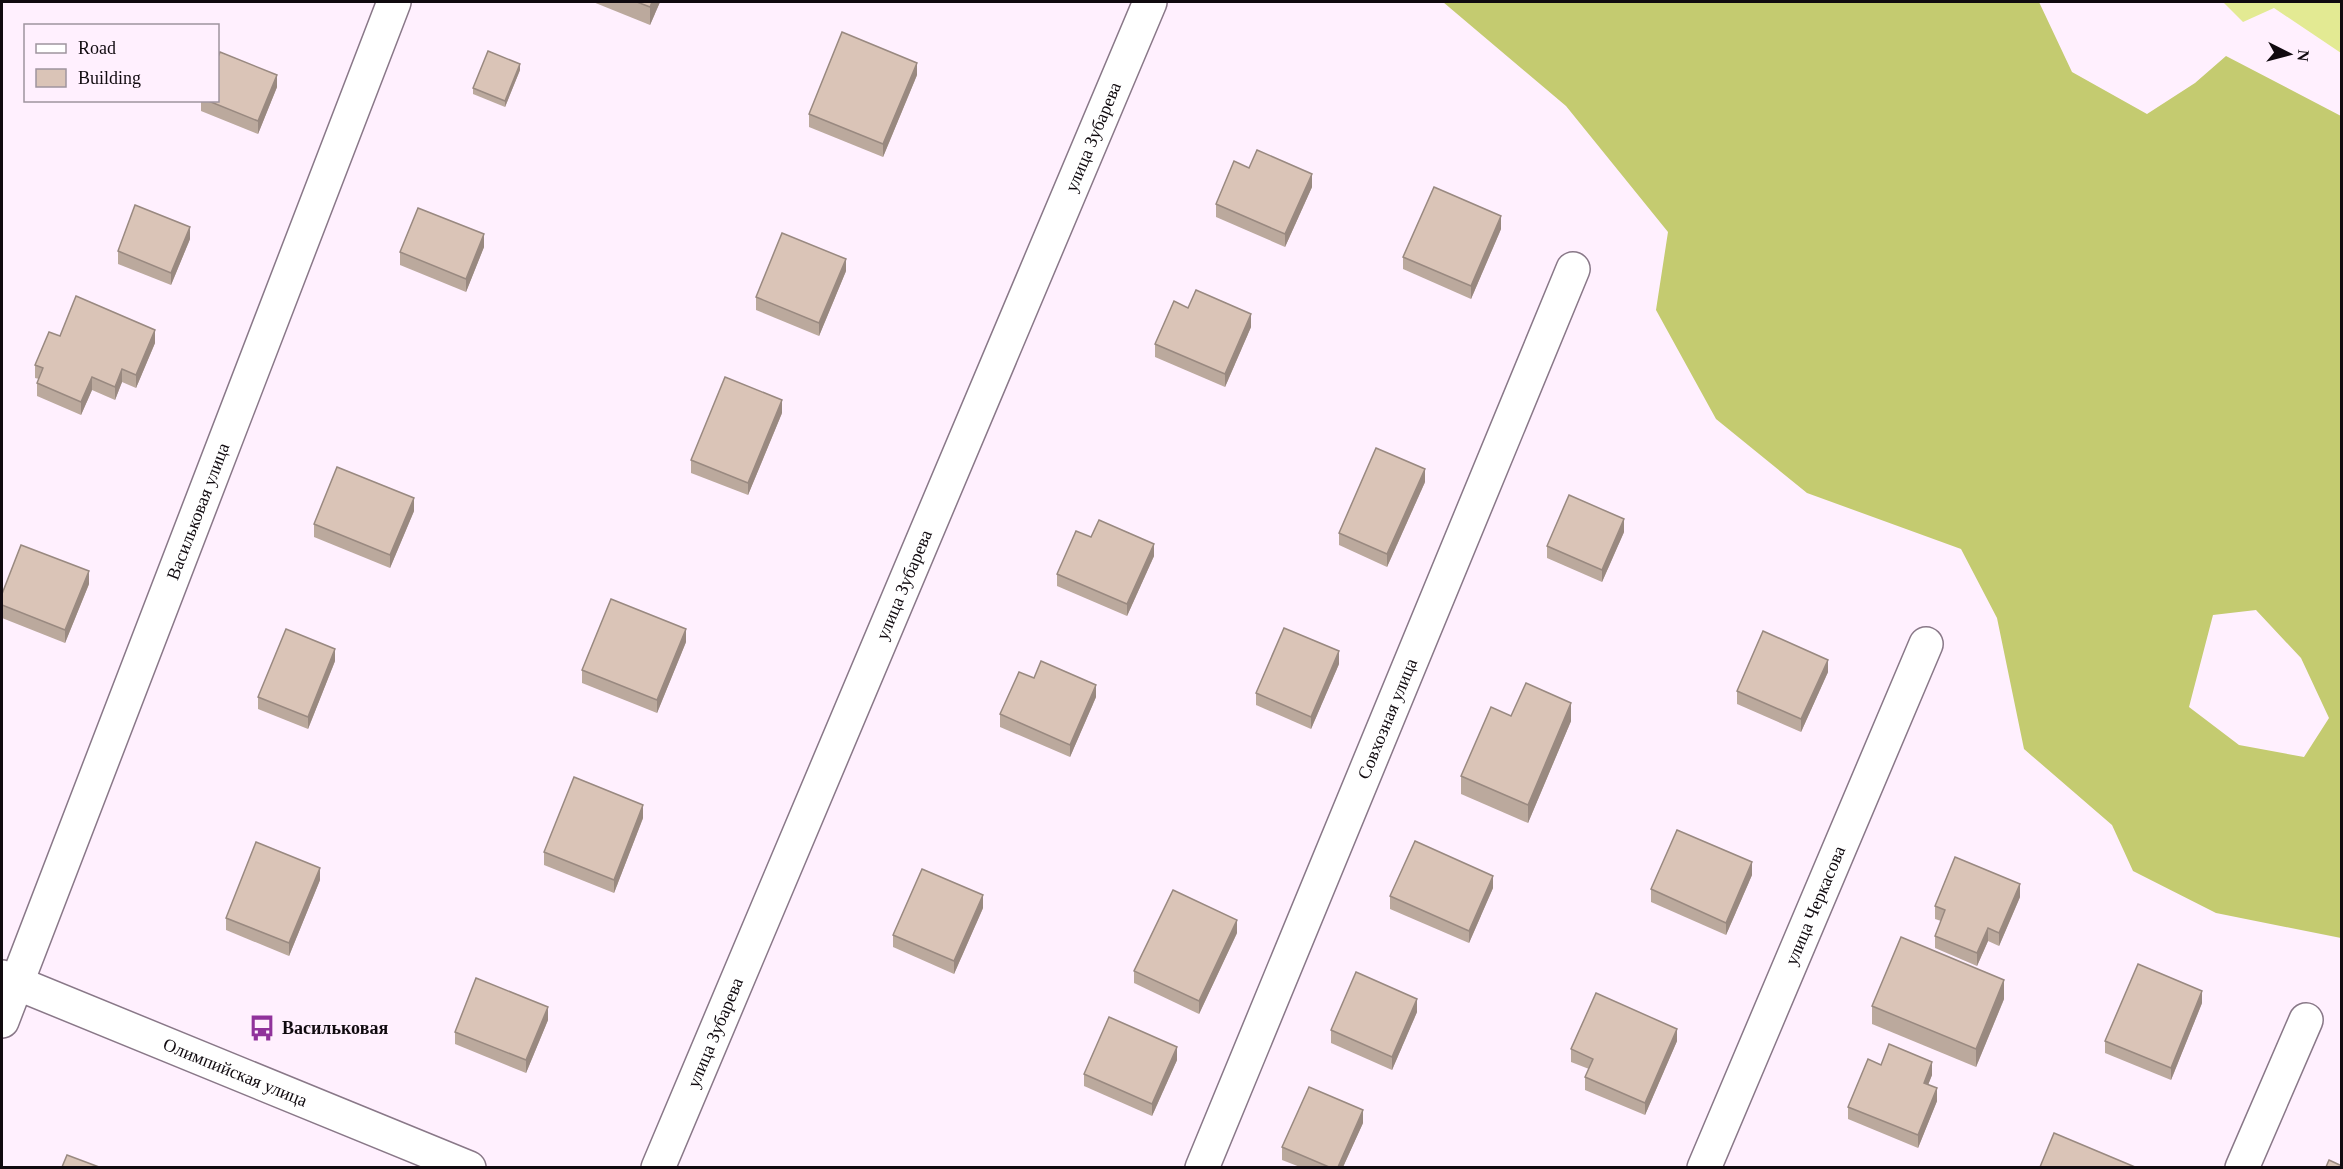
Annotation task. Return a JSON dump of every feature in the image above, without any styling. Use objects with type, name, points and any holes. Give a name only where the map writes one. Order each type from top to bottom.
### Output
[{"type":"street","name":"Васильковая улица","points":[[2,1021],[9,980],[394,2]]},
{"type":"street","name":"улица Зубарева","points":[[658,1167],[1149,2]]},
{"type":"street","name":"Совхозная улица","points":[[1202,1167],[1573,269]]},
{"type":"street","name":"улица Черкасова","points":[[1704,1167],[1926,644]]},
{"type":"street","name":"Олимпийская улица","points":[[9,980],[469,1167]]},
{"type":"street","points":[[2242,1167],[2306,1020]]},
{"type":"green space","points":[[1443,2],[2039,2],[2072,72],[2147,114],[2195,83],[2226,56],[2341,116],[2341,938],[2216,913],[2133,871],[2112,825],[2024,749],[1997,618],[1961,549],[1807,493],[1716,419],[1656,310],[1668,232],[1566,106]],"holes":[[[2256,610],[2301,658],[2329,718],[2304,757],[2239,745],[2189,707],[2213,615]]]},
{"type":"green space","points":[[2223,2],[2341,2],[2341,53],[2274,8],[2243,22]]},
{"type":"building","points":[[637,2],[652,2],[650,7]]},
{"type":"building","points":[[842,32],[917,63],[883,144],[809,114]]},
{"type":"building","points":[[488,51],[520,64],[505,101],[473,88]]},
{"type":"building","points":[[220,52],[277,75],[258,121],[211,102],[219,102]]},
{"type":"building","points":[[1257,150],[1312,174],[1285,234],[1216,204],[1234,161],[1249,168]]},
{"type":"building","points":[[1434,187],[1501,216],[1471,286],[1403,257]]},
{"type":"building","points":[[135,205],[190,227],[171,273],[118,251]]},
{"type":"building","points":[[418,208],[484,234],[466,279],[400,252]]},
{"type":"building","points":[[782,233],[846,259],[819,323],[756,297]]},
{"type":"building","points":[[1196,290],[1251,314],[1225,374],[1155,344],[1174,301],[1188,308]]},
{"type":"building","points":[[76,296],[155,330],[136,375],[122,369],[115,387],[92,377],[81,402],[37,383],[43,368],[35,365],[49,332],[60,336]]},
{"type":"building","points":[[725,377],[782,400],[748,483],[691,460]]},
{"type":"building","points":[[1376,448],[1425,469],[1387,554],[1339,533]]},
{"type":"building","points":[[337,467],[414,498],[390,555],[314,524]]},
{"type":"building","points":[[1569,495],[1624,519],[1602,570],[1547,546]]},
{"type":"building","points":[[1099,520],[1154,544],[1127,604],[1057,574],[1076,531],[1091,537]]},
{"type":"building","points":[[21,545],[89,571],[65,630],[2,605],[2,594]]},
{"type":"building","points":[[611,599],[686,629],[657,700],[582,670]]},
{"type":"building","points":[[1284,628],[1339,651],[1311,717],[1256,693]]},
{"type":"building","points":[[286,629],[335,649],[308,717],[258,697]]},
{"type":"building","points":[[1763,631],[1828,660],[1801,719],[1737,691]]},
{"type":"building","points":[[1041,661],[1096,685],[1070,745],[1000,714],[1019,672],[1034,678]]},
{"type":"building","points":[[1526,683],[1571,703],[1528,805],[1461,776],[1491,707],[1511,716]]},
{"type":"building","points":[[574,777],[643,805],[614,880],[544,852]]},
{"type":"building","points":[[1677,830],[1752,862],[1726,923],[1651,889]]},
{"type":"building","points":[[1415,841],[1493,876],[1469,931],[1390,896]]},
{"type":"building","points":[[256,842],[320,868],[289,943],[226,918]]},
{"type":"building","points":[[1955,857],[2020,884],[1999,933],[1988,928],[1977,953],[1935,936],[1945,910],[1935,906]]},
{"type":"building","points":[[922,869],[983,895],[954,961],[893,935]]},
{"type":"building","points":[[1173,890],[1237,920],[1199,1001],[1134,971]]},
{"type":"building","points":[[1901,937],[2004,980],[1976,1049],[1872,1006]]},
{"type":"building","points":[[2138,964],[2202,991],[2171,1068],[2105,1041]]},
{"type":"building","points":[[1356,972],[1417,999],[1392,1057],[1331,1030]]},
{"type":"building","points":[[476,978],[548,1007],[526,1060],[455,1032]]},
{"type":"building","points":[[1596,993],[1677,1029],[1645,1103],[1585,1077],[1593,1059],[1571,1049]]},
{"type":"building","points":[[1109,1017],[1177,1047],[1152,1104],[1084,1074]]},
{"type":"building","points":[[1889,1044],[1932,1062],[1924,1083],[1937,1088],[1918,1135],[1848,1107],[1868,1059],[1881,1065]]},
{"type":"building","points":[[1309,1087],[1363,1110],[1338,1167],[1329,1167],[1282,1147]]},
{"type":"building","points":[[2054,1133],[2135,1167],[2040,1167]]},
{"type":"building","points":[[67,1155],[99,1167],[62,1167]]},
{"type":"building","points":[[2329,1160],[2342,1166],[2342,1167],[2326,1167]]},
{"type":"place","name":"Васильковая","points":[[262,1028]]}]
